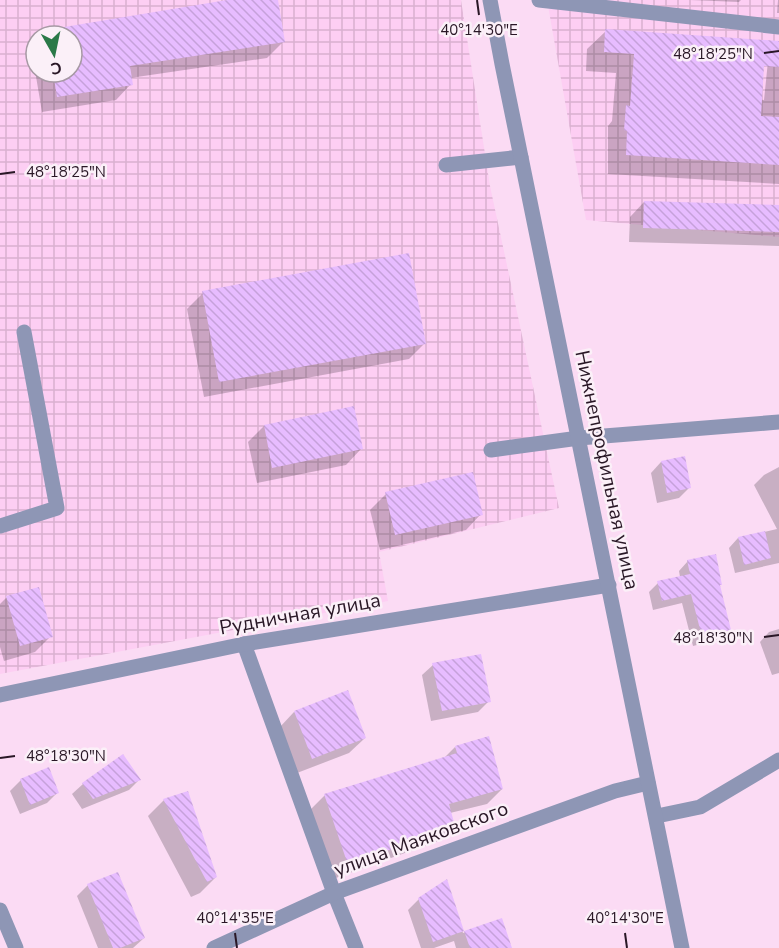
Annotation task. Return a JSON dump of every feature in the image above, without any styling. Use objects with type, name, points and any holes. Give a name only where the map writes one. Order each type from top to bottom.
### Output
[{"type":"street","name":"Нижнепрофильная улица","points":[[490,0],[682,948]]},
{"type":"street","points":[[539,0],[779,27]]},
{"type":"street","points":[[446,165],[521,157]]},
{"type":"street","points":[[0,525],[57,508],[24,332]]},
{"type":"street","points":[[491,450],[579,438],[779,422]]},
{"type":"street","name":"Рудничная улица","points":[[0,694],[244,644],[609,585]]},
{"type":"street","points":[[244,644],[356,948]]},
{"type":"street","points":[[657,816],[700,807],[779,760]]},
{"type":"street","name":"улица Маяковского","points":[[214,948],[334,893],[615,791],[648,783]]},
{"type":"street","points":[[0,910],[16,948]]},
{"type":"shaded area","points":[[0,0],[461,0],[490,186],[559,508],[379,552],[388,601],[0,674]]},
{"type":"shaded area","points":[[547,0],[779,0],[779,237],[586,220]]},
{"type":"building","points":[[227,0],[278,0],[285,42],[130,66],[133,85],[57,97],[55,84],[84,84],[82,24]]},
{"type":"building","points":[[605,29],[779,41],[779,67],[764,66],[761,116],[779,117],[779,165],[626,155],[627,131],[624,130],[626,105],[630,106],[634,54],[604,52]]},
{"type":"building","points":[[644,201],[779,205],[779,232],[643,228]]},
{"type":"building","points":[[409,253],[426,344],[219,382],[202,291]]},
{"type":"building","points":[[354,406],[363,449],[272,468],[264,425]]},
{"type":"building","points":[[685,456],[691,488],[667,493],[661,461]]},
{"type":"building","points":[[473,472],[483,515],[395,535],[385,492]]},
{"type":"building","points":[[765,531],[771,558],[744,565],[738,537]]},
{"type":"building","points":[[716,554],[722,585],[720,585],[731,630],[702,637],[691,594],[662,601],[657,581],[690,574],[687,560]]},
{"type":"building","points":[[39,587],[53,637],[20,646],[6,596]]},
{"type":"building","points":[[481,654],[491,702],[442,711],[432,663]]},
{"type":"building","points":[[348,690],[366,738],[312,759],[294,711]]},
{"type":"building","points":[[489,736],[503,789],[449,804],[455,826],[348,865],[324,794],[457,753],[455,746]]},
{"type":"building","points":[[123,754],[141,780],[93,799],[82,783]]},
{"type":"building","points":[[49,767],[59,793],[30,805],[20,779]]},
{"type":"building","points":[[188,791],[217,877],[207,882],[163,799]]},
{"type":"building","points":[[118,872],[145,938],[120,948],[113,948],[87,884]]},
{"type":"building","points":[[447,879],[464,931],[433,942],[418,898]]},
{"type":"building","points":[[502,918],[512,948],[470,948],[464,931]]}]
